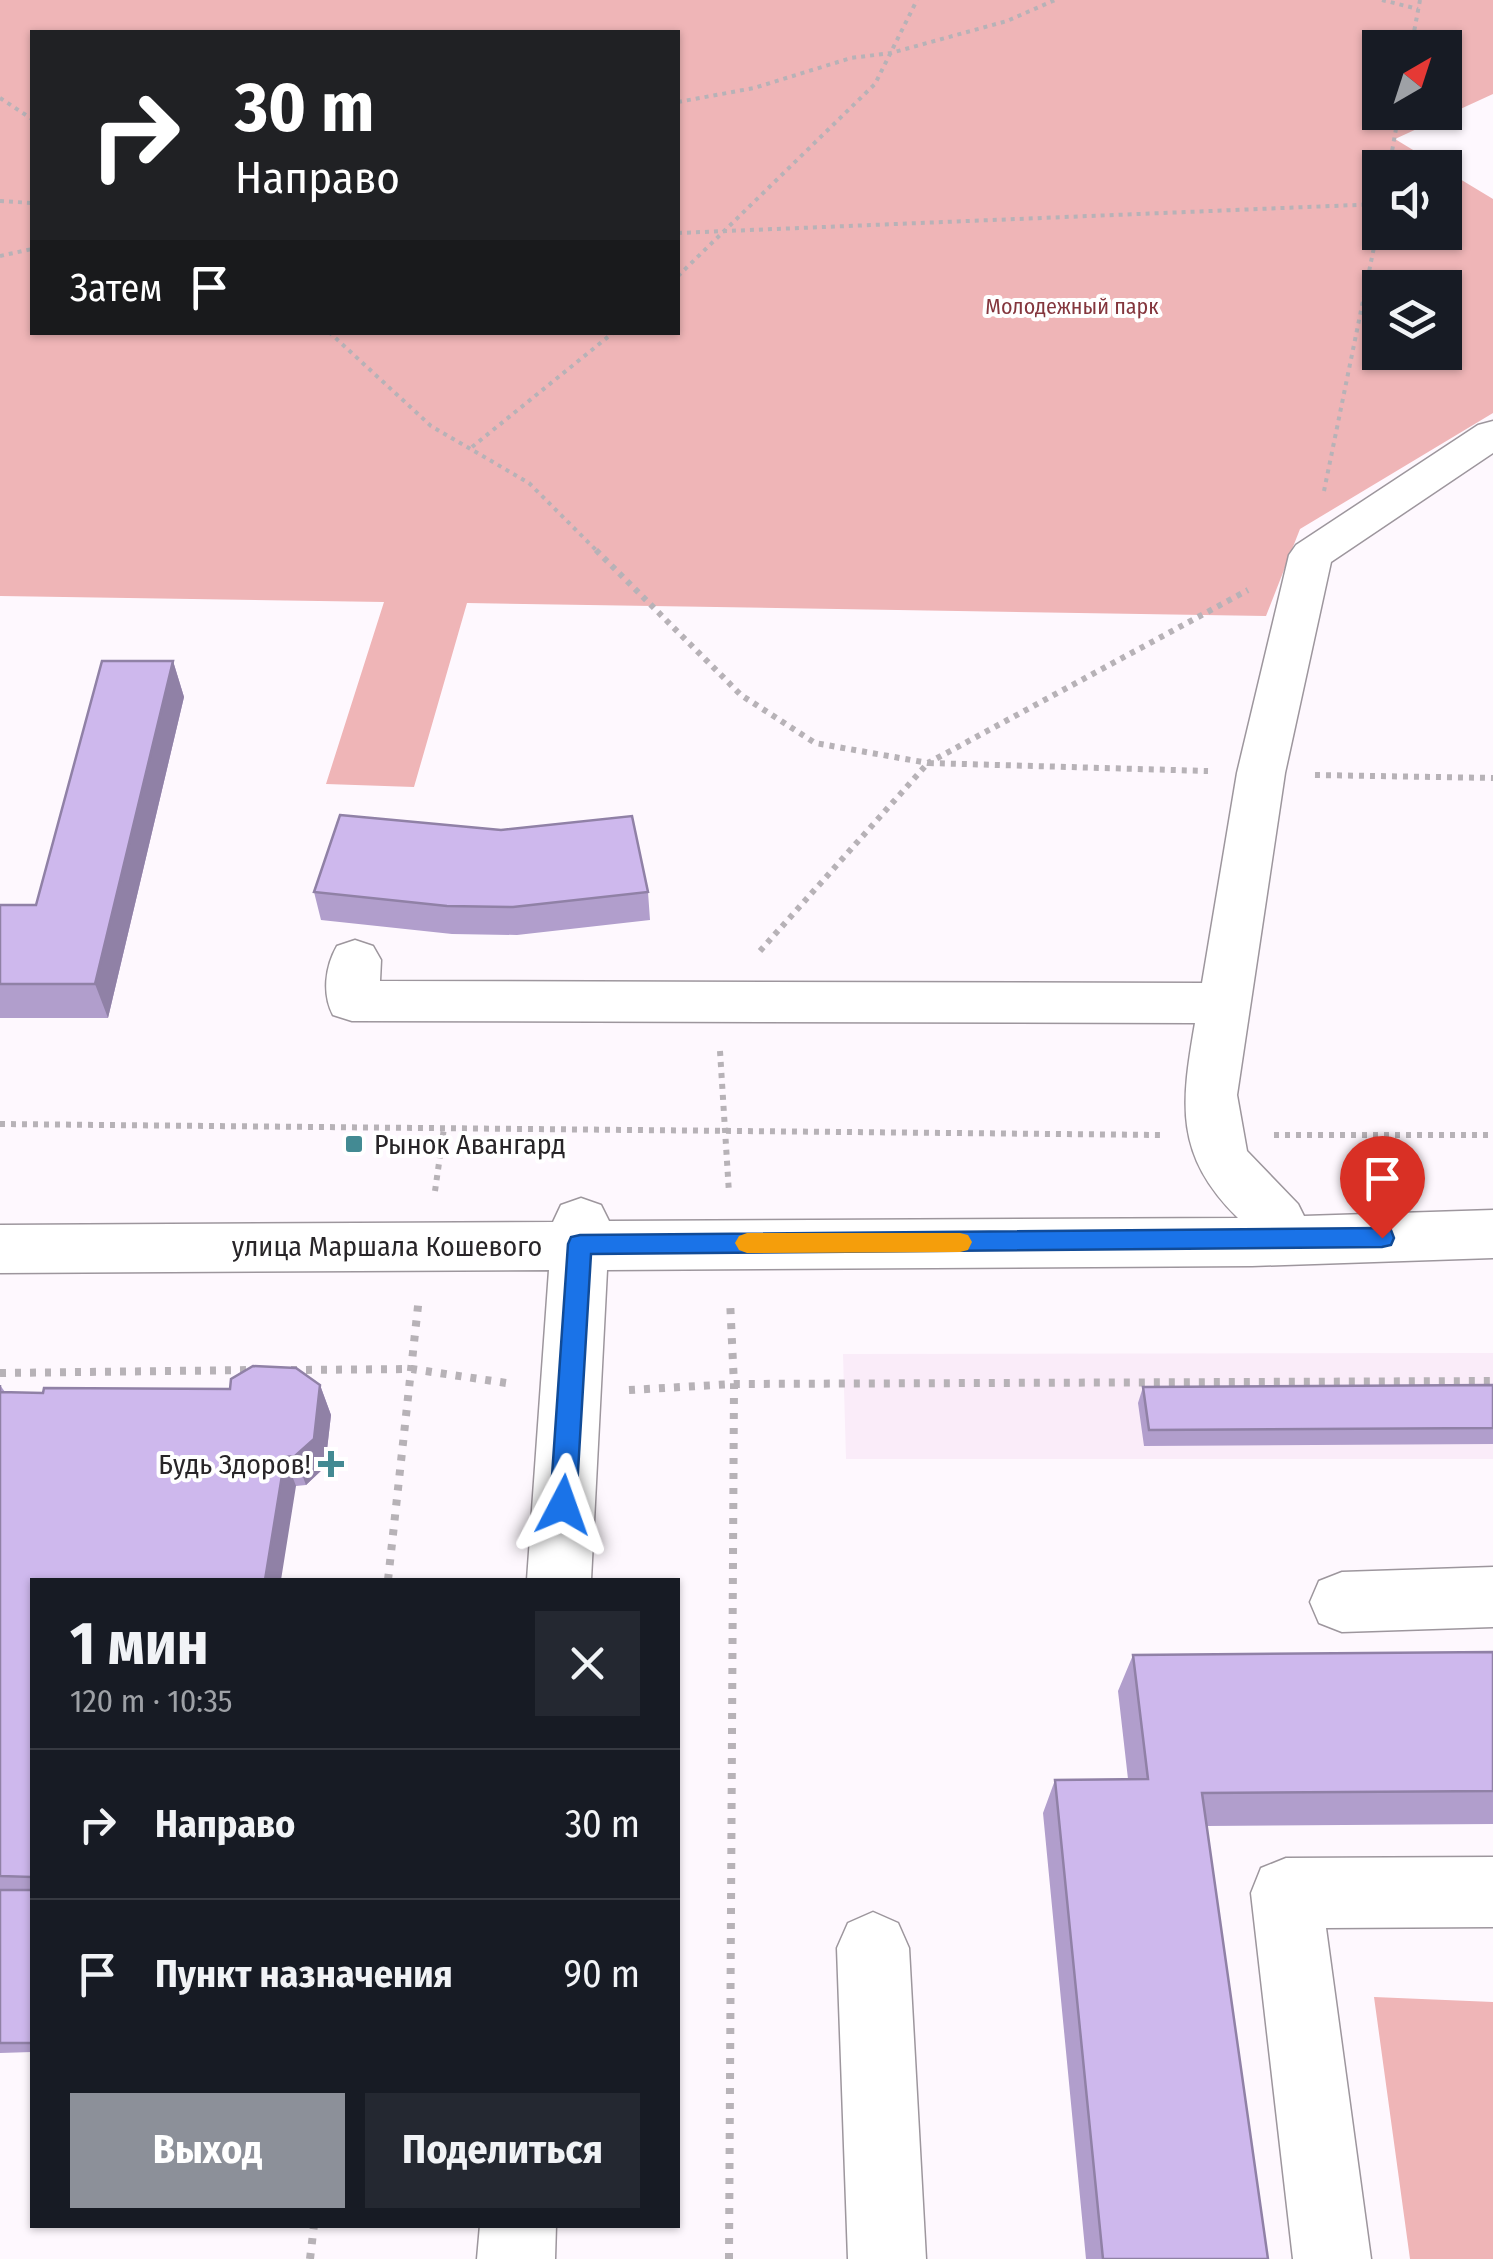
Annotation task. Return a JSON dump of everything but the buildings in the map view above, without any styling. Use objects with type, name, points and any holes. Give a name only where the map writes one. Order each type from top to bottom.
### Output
[{"type":"street","points":[[1278,1221],[1235,1179],[1219,1157],[1212,1135],[1210,1095],[1261,773],[1311,555],[1493,434]]},
{"type":"street","points":[[356,960],[352,1001],[1224,1003]]},
{"type":"street","points":[[728,1233],[1493,1219]]},
{"type":"street","points":[[0,1224],[428,1234]]},
{"type":"street","name":"улица Маршала Кошевого","points":[[0,1249],[428,1234],[728,1233],[1252,1242],[1493,1234]]},
{"type":"street","points":[[558,1578],[580,1234]]},
{"type":"street","points":[[1342,1602],[1493,1597]]},
{"type":"street","points":[[1332,2259],[1286,1893],[1493,1892]]},
{"type":"street","points":[[873,1948],[887,2259]]},
{"type":"street","points":[[516,2259],[518,2228]]},
{"type":"path","points":[[680,274],[875,84],[917,0]]},
{"type":"path","points":[[680,102],[754,88],[852,58],[890,53],[1007,21],[1055,0]]},
{"type":"path","points":[[1386,0],[1418,8]]},
{"type":"path","points":[[1414,30],[1420,0]]},
{"type":"path","points":[[0,98],[30,118]]},
{"type":"path","points":[[0,202],[30,203]]},
{"type":"path","points":[[680,233],[1362,205]]},
{"type":"path","points":[[0,256],[30,249]]},
{"type":"path","points":[[729,2259],[734,1384],[728,1131],[719,1034],[722,1001],[745,968],[928,763],[962,748],[1311,555],[1373,250]]},
{"type":"path","points":[[332,335],[431,426],[529,483],[741,695],[815,743],[928,763],[1493,778]]},
{"type":"path","points":[[472,447],[610,335]]},
{"type":"path","points":[[0,1124],[1493,1135]]},
{"type":"path","points":[[388,1578],[444,1128]]},
{"type":"path","points":[[275,1370],[412,1368],[570,1394],[734,1384],[1493,1382]]},
{"type":"path","points":[[0,1373],[255,1370]]},
{"type":"path","points":[[310,2259],[314,2228]]},
{"type":"shaded area","points":[[1493,1353],[1493,1459],[846,1459],[843,1354]]},
{"type":"green space","name":"Молодежный парк","points":[[0,0],[1493,0],[1493,94],[1462,108],[1462,30],[1362,30],[1362,130],[1415,130],[1395,139],[1413,150],[1362,150],[1362,250],[1462,250],[1462,180],[1493,199],[1493,413],[1300,529],[1266,616],[467,603],[414,787],[326,784],[384,602],[0,596]]},
{"type":"green space","points":[[1374,1997],[1493,2002],[1493,2259],[1410,2259]]},
{"type":"slow traffic","points":[[747,1243],[960,1242]]},
{"type":"place","name":"Рынок Авангард","points":[[354,1144]]},
{"type":"place","name":"Будь Здоров!","points":[[331,1464]]},
{"type":"route","points":[[563,1505],[580,1244],[1252,1242],[1382,1238]]}]
